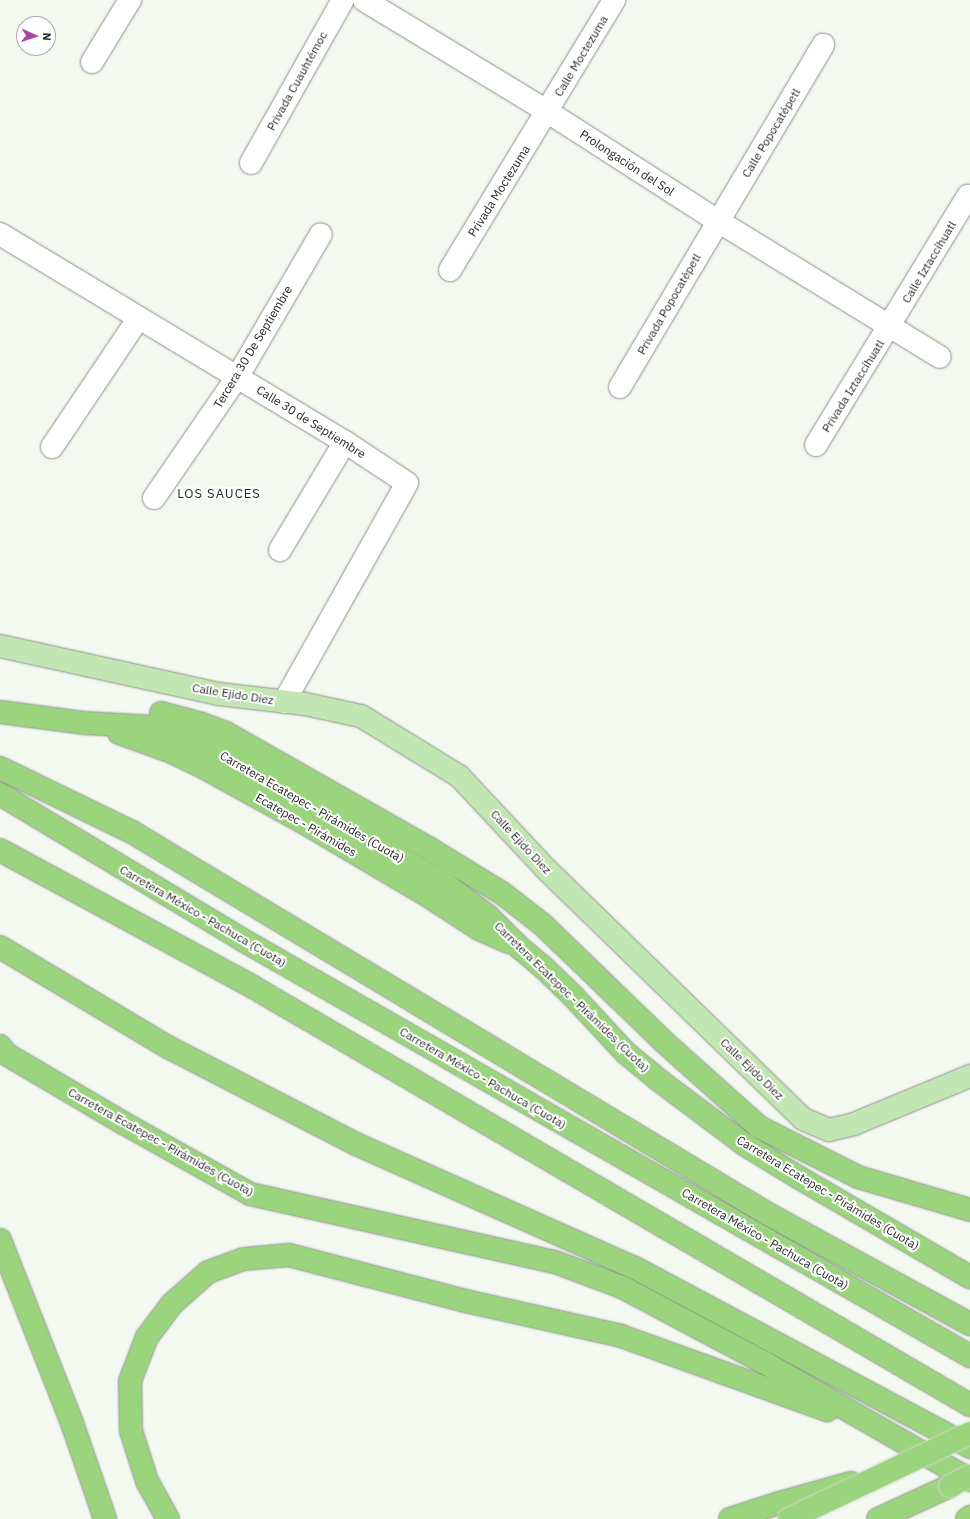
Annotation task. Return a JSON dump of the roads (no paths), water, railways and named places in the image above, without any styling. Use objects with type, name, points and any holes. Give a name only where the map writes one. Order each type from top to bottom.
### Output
[{"type":"highway","points":[[0,709],[161,712],[226,733],[424,845],[502,893],[542,925],[664,1042],[759,1127],[858,1177],[970,1210]]},
{"type":"highway","name":"Carretera Ecatepec - Pirámides (Cuota)","points":[[0,712],[85,723],[155,727],[182,733],[312,805],[444,883],[488,916],[519,947],[544,968],[573,996],[626,1053],[744,1144],[970,1277]]},
{"type":"highway","points":[[0,768],[132,832],[768,1214],[970,1324]]},
{"type":"highway","name":"Carretera México - Pachuca (Cuota)","points":[[0,794],[248,943],[970,1356]]},
{"type":"highway","points":[[0,850],[233,976],[970,1405]]},
{"type":"highway","points":[[0,947],[188,1058],[356,1144],[635,1268],[970,1447]]},
{"type":"highway","name":"Carretera Ecatepec - Pirámides (Cuota)","points":[[0,1046],[6,1054],[92,1105],[250,1194],[555,1262],[622,1287],[765,1363],[970,1480]]},
{"type":"highway","points":[[0,1240],[72,1423],[105,1519]]},
{"type":"highway","points":[[168,1519],[147,1481],[131,1431],[130,1381],[147,1337],[172,1304],[208,1272],[244,1259],[289,1255],[465,1301],[621,1336],[883,1430]]},
{"type":"highway","points":[[789,1519],[970,1433]]},
{"type":"highway","points":[[730,1519],[778,1502],[877,1476]]},
{"type":"highway","points":[[878,1519],[970,1476]]},
{"type":"main road","name":"Calle Ejido Diez","points":[[0,646],[219,694],[305,704],[361,716],[459,776],[548,871],[803,1119],[829,1130],[854,1124],[970,1076]]},
{"type":"street","points":[[92,62],[130,0]]},
{"type":"street","name":"Privada Cuauhtémoc","points":[[251,163],[342,0]]},
{"type":"street","name":"Prolongación del Sol","points":[[364,0],[548,112],[718,221],[940,357]]},
{"type":"street","name":"Calle Moctezuma","points":[[548,112],[614,0]]},
{"type":"street","name":"Calle Popocatépetl","points":[[718,221],[824,45]]},
{"type":"street","name":"Privada Moctezuma","points":[[450,270],[548,112]]},
{"type":"street","name":"Calle Iztaccíhuatl","points":[[889,327],[968,196]]},
{"type":"street","name":"Privada Popocatépetl","points":[[620,387],[718,221]]},
{"type":"street","name":"Calle 30 de Septiembre","points":[[0,234],[138,319],[238,376],[345,442],[407,484],[284,702]]},
{"type":"street","name":"Tercera 30 De Septiembre","points":[[154,498],[238,376],[321,234]]},
{"type":"street","points":[[52,448],[138,319]]},
{"type":"street","name":"Privada Iztaccíhuatl","points":[[816,445],[889,327]]},
{"type":"street","points":[[280,550],[345,442]]},
{"type":"district","name":"LOS SAUCES","points":[[219,494]]}]
